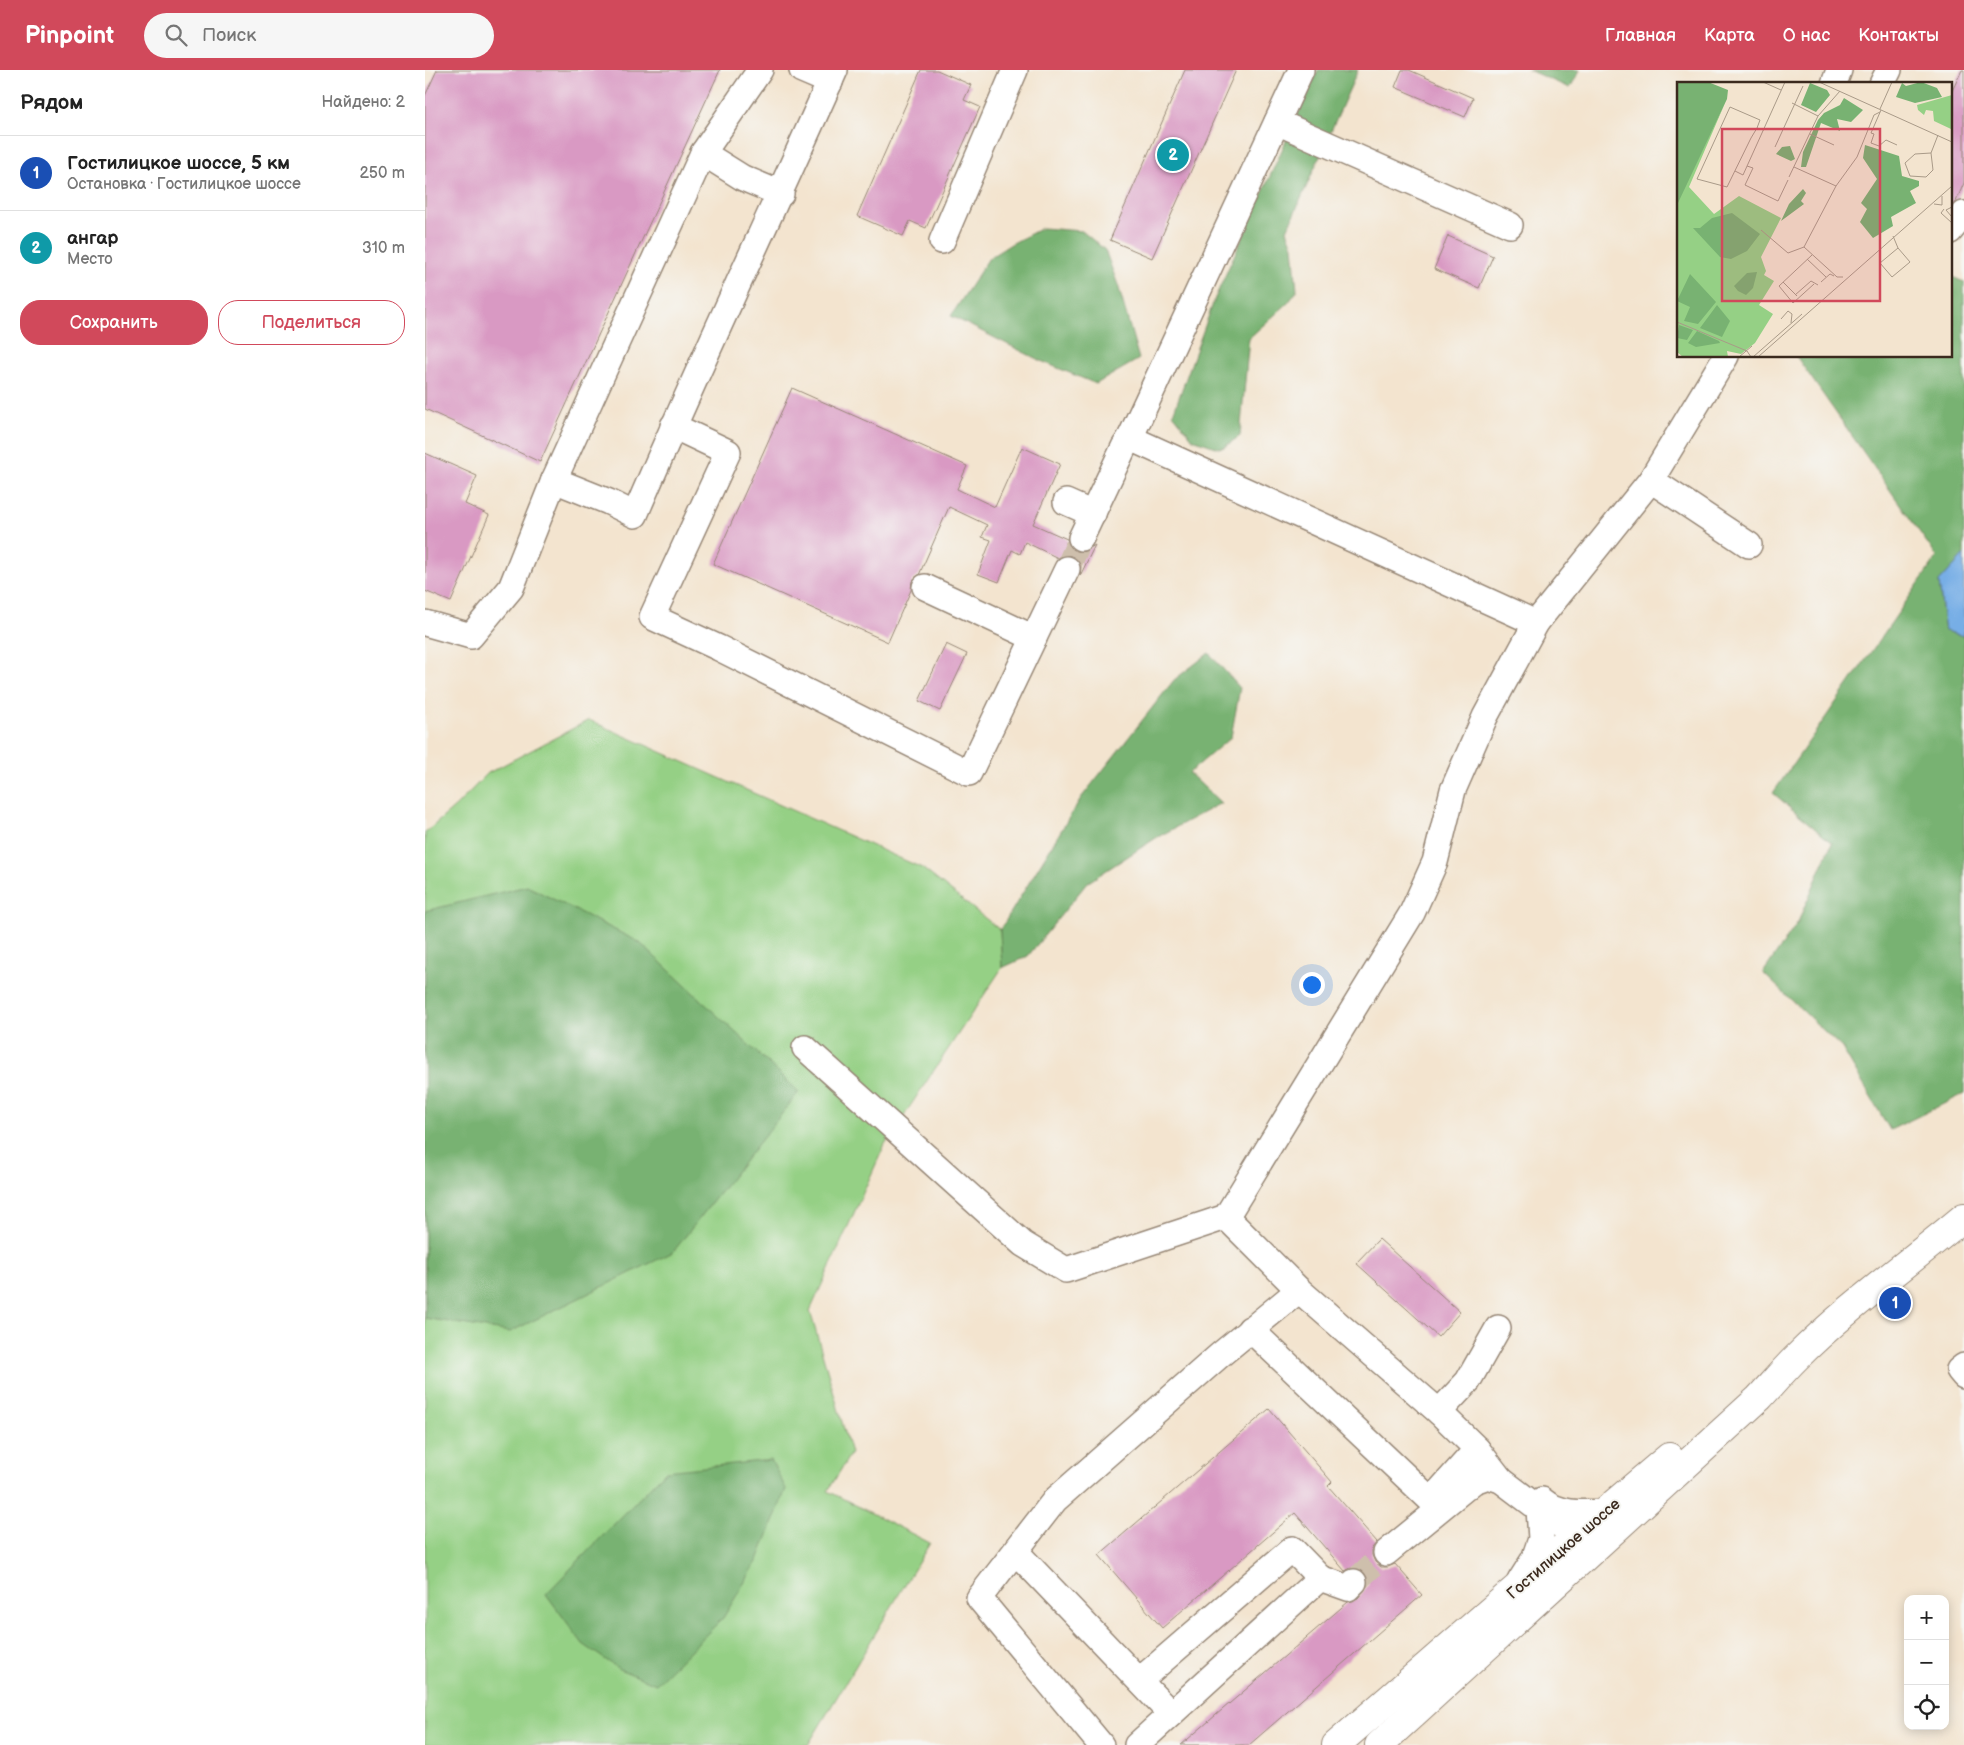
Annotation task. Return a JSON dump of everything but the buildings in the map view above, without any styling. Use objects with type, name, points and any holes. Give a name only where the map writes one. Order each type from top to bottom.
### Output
[{"type":"main road","name":"Гостилицкое шоссе","points":[[1379,1745],[1585,1544],[1759,1398],[1796,1358],[1874,1290],[1964,1217]]},
{"type":"main road","name":"Гостилицкое шоссе","points":[[1336,1745],[1514,1590],[1585,1544],[1604,1512],[1752,1388],[1796,1358]]},
{"type":"street","points":[[425,623],[471,636],[511,588],[554,480],[703,153],[760,70]]},
{"type":"street","points":[[554,480],[609,502],[635,515],[673,426],[781,194],[832,76],[802,70]]},
{"type":"street","points":[[942,241],[1015,70]]},
{"type":"street","points":[[1081,538],[1130,438],[1301,70]]},
{"type":"street","points":[[1835,82],[1839,70]]},
{"type":"street","points":[[1884,82],[1889,70]]},
{"type":"street","points":[[1277,122],[1510,224]]},
{"type":"street","points":[[703,153],[743,178],[781,194]]},
{"type":"street","points":[[1951,230],[1964,214]]},
{"type":"street","points":[[805,1048],[1023,1244],[1066,1270],[1226,1217],[1411,913],[1435,862],[1453,790],[1485,717],[1536,623],[1651,480],[1725,358]]},
{"type":"street","points":[[673,426],[728,452],[652,617],[719,648],[969,773],[1067,569]]},
{"type":"street","points":[[1130,438],[1536,623]]},
{"type":"street","points":[[1651,480],[1749,545]]},
{"type":"street","points":[[1066,502],[1093,514]]},
{"type":"street","points":[[925,587],[1034,638]]},
{"type":"street","points":[[1226,1217],[1299,1290],[1439,1412],[1477,1449],[1501,1480],[1585,1544]]},
{"type":"street","points":[[1101,1745],[979,1598],[1055,1500],[1250,1329],[1299,1290]]},
{"type":"street","points":[[1439,1412],[1468,1381],[1498,1328]]},
{"type":"street","points":[[1250,1329],[1435,1504]]},
{"type":"street","points":[[1964,1366],[1959,1370],[1964,1376]]},
{"type":"street","points":[[1435,1504],[1477,1449]]},
{"type":"street","points":[[1477,1449],[1502,1464],[1547,1504],[1570,1513],[1604,1512]]},
{"type":"street","points":[[1382,1549],[1435,1504],[1474,1480],[1488,1476],[1501,1480]]},
{"type":"street","points":[[1514,1590],[1534,1559],[1541,1538],[1539,1509]]},
{"type":"street","points":[[1137,1745],[1171,1714],[1339,1579],[1292,1549],[1140,1680]]},
{"type":"street","points":[[1016,1552],[1171,1714]]},
{"type":"green space","points":[[1318,70],[1358,70],[1287,230],[1293,246],[1297,291],[1288,303],[1249,338],[1240,436],[1224,447],[1218,448],[1193,439],[1173,414],[1215,298]]},
{"type":"green space","points":[[1528,70],[1580,70],[1570,88]]},
{"type":"green space","points":[[1042,228],[1082,231],[1105,250],[1118,285],[1139,359],[1096,384],[1041,361],[951,316],[989,258]]},
{"type":"green space","points":[[1951,276],[1964,282],[1964,555],[1939,582],[1945,631],[1964,636],[1964,1094],[1890,1130],[1842,1048],[1763,973],[1798,922],[1832,843],[1773,793],[1937,557],[1797,358],[1951,358]]},
{"type":"green space","points":[[1209,653],[1240,688],[1231,737],[1189,773],[1221,803],[1156,838],[1087,883],[1028,956],[1002,968],[1000,930],[1081,798],[1174,680]]},
{"type":"green space","points":[[589,720],[922,868],[1000,930],[1002,968],[885,1144],[810,1311],[851,1453],[828,1491],[930,1543],[808,1745],[425,1745],[425,833],[456,806],[488,773]]},
{"type":"green space","points":[[527,886],[639,942],[799,1092],[673,1252],[510,1332],[425,1318],[425,911]]},
{"type":"green space","points":[[771,1460],[786,1489],[758,1560],[723,1618],[656,1684],[619,1669],[583,1644],[546,1594],[666,1471]]},
{"type":"water","points":[[1964,555],[1964,636],[1945,631],[1939,582]]},
{"type":"tunnel","points":[[1067,569],[1081,538]]},
{"type":"tunnel","points":[[1354,1582],[1386,1553]]},
{"type":"place","name":"ангар","points":[[1173,155]]},
{"type":"place","name":"Гостилицкое шоссе, 5 км","points":[[1895,1303]]}]
